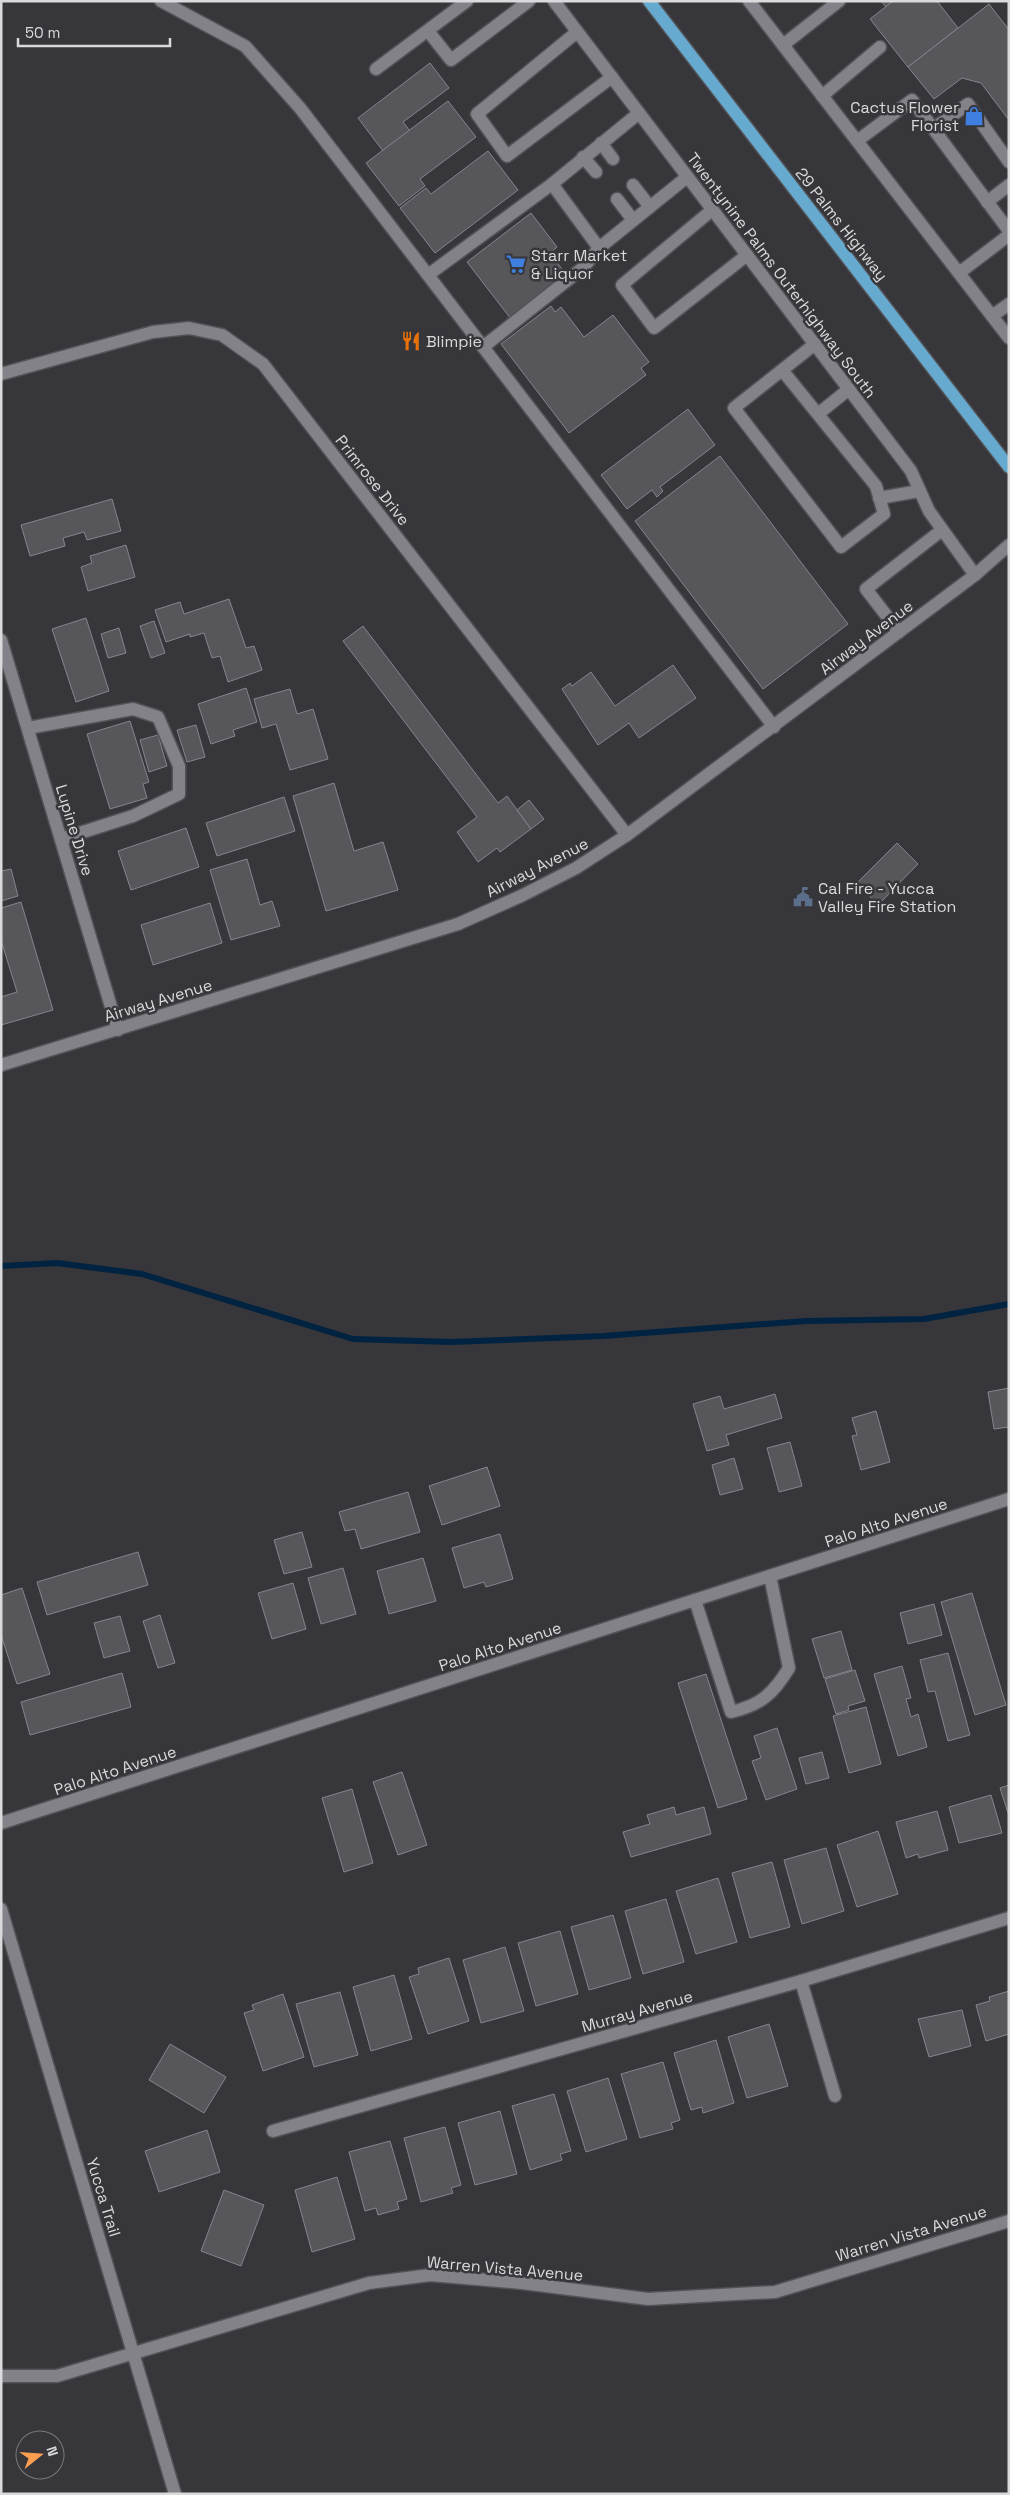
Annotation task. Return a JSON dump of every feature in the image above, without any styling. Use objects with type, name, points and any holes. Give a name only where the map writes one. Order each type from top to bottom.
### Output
[{"type":"main road","name":"29 Palms Highway","points":[[649,1],[1009,467]]},
{"type":"street","points":[[161,1],[245,46],[300,108],[774,727]]},
{"type":"street","points":[[376,70],[467,1]]},
{"type":"street","points":[[428,30],[451,60],[529,1]]},
{"type":"street","name":"Twentynine Palms Outerhighway South","points":[[554,1],[911,471],[929,511],[975,575]]},
{"type":"street","points":[[749,1],[1009,338]]},
{"type":"street","points":[[782,45],[839,1]]},
{"type":"street","points":[[577,32],[477,114],[507,156],[612,77]]},
{"type":"street","points":[[822,96],[880,47]]},
{"type":"street","points":[[857,142],[912,100],[1009,231]]},
{"type":"street","points":[[933,129],[968,104],[1009,162]]},
{"type":"street","points":[[428,276],[552,184],[639,113]]},
{"type":"street","points":[[601,144],[613,159]]},
{"type":"street","points":[[583,157],[596,172]]},
{"type":"street","points":[[483,347],[584,267],[599,248],[687,177]]},
{"type":"street","points":[[552,184],[599,248]]},
{"type":"street","points":[[633,185],[650,208]]},
{"type":"street","points":[[987,202],[1009,185]]},
{"type":"street","points":[[616,199],[633,220]]},
{"type":"street","points":[[712,210],[622,285],[654,328],[747,255]]},
{"type":"street","points":[[959,273],[1009,235]]},
{"type":"street","points":[[992,316],[1009,304]]},
{"type":"street","name":"Primrose Drive","points":[[1,374],[153,332],[189,328],[222,335],[263,364],[628,835]]},
{"type":"street","points":[[782,370],[876,486],[884,514],[842,547],[734,408],[782,370],[815,344]]},
{"type":"street","points":[[818,414],[848,389]]},
{"type":"street","points":[[879,498],[920,491]]},
{"type":"street","points":[[899,632],[866,589],[942,530]]},
{"type":"street","name":"Airway Avenue","points":[[1,1065],[458,924],[521,896],[576,868],[628,835],[774,727],[975,575],[1009,546]]},
{"type":"street","name":"Lupine Drive","points":[[1,640],[118,1030]]},
{"type":"street","points":[[28,728],[133,708],[158,717],[179,766],[179,794],[133,816],[61,839]]},
{"type":"street","name":"Palo Alto Avenue","points":[[1,1823],[1009,1499]]},
{"type":"street","points":[[695,1600],[731,1712],[747,1708],[770,1695],[789,1668],[770,1576]]},
{"type":"street","name":"Yucca Trail","points":[[1,1909],[175,2494]]},
{"type":"street","name":"Murray Avenue","points":[[273,2131],[801,1981],[1009,1918]]},
{"type":"street","points":[[801,1981],[835,2096]]},
{"type":"street","name":"Warren Vista Avenue","points":[[1,2376],[57,2376],[369,2283],[430,2275],[522,2282],[648,2299],[774,2292],[1009,2221]]},
{"type":"building","points":[[881,1],[893,1],[886,7]]},
{"type":"building","points":[[893,1],[937,1],[958,28],[908,67],[870,19]]},
{"type":"building","points":[[989,4],[1009,30],[1009,120],[981,83],[962,78],[934,99],[908,67]]},
{"type":"building","points":[[430,63],[449,88],[403,122],[410,131],[383,151],[358,118]]},
{"type":"building","points":[[448,101],[476,137],[420,179],[425,186],[399,206],[366,163]]},
{"type":"building","points":[[488,151],[518,190],[435,253],[400,208],[426,188],[431,194]]},
{"type":"building","points":[[531,213],[557,247],[550,253],[567,276],[511,319],[467,262]]},
{"type":"building","points":[[551,306],[555,312],[561,307],[584,337],[613,315],[649,362],[641,368],[646,375],[569,433],[501,344]]},
{"type":"building","points":[[688,409],[715,445],[660,487],[663,491],[657,497],[652,490],[627,509],[601,475]]},
{"type":"building","points":[[720,456],[848,624],[763,689],[635,521]]},
{"type":"building","points":[[112,499],[121,531],[87,540],[84,532],[63,538],[65,546],[30,556],[21,525]]},
{"type":"building","points":[[126,545],[135,577],[88,591],[81,567],[92,563],[90,556]]},
{"type":"building","points":[[229,599],[246,648],[254,646],[262,670],[228,682],[220,656],[212,658],[204,633],[190,637],[190,634],[166,642],[155,610],[180,602],[184,614]]},
{"type":"building","points":[[86,618],[109,691],[76,702],[52,629]]},
{"type":"building","points":[[154,621],[165,653],[151,658],[140,626]]},
{"type":"building","points":[[363,626],[498,803],[507,796],[531,829],[500,852],[497,848],[478,862],[457,832],[477,817],[343,641]]},
{"type":"building","points":[[119,628],[126,653],[108,658],[101,634]]},
{"type":"building","points":[[673,665],[696,698],[639,738],[629,723],[598,745],[562,689],[570,683],[572,686],[591,672],[615,706]]},
{"type":"building","points":[[246,688],[257,722],[233,730],[235,736],[211,744],[198,704]]},
{"type":"building","points":[[290,689],[297,714],[313,709],[328,759],[290,770],[276,724],[262,728],[254,699]]},
{"type":"building","points":[[130,721],[149,782],[143,784],[147,798],[110,809],[87,734]]},
{"type":"building","points":[[196,725],[205,757],[187,762],[177,730]]},
{"type":"building","points":[[158,735],[167,766],[149,772],[140,740]]},
{"type":"building","points":[[334,783],[354,851],[383,842],[398,890],[326,911],[293,796]]},
{"type":"building","points":[[284,797],[295,831],[217,856],[206,823]]},
{"type":"building","points":[[529,800],[544,819],[531,829],[517,810]]},
{"type":"building","points":[[186,828],[199,867],[131,890],[118,851]]},
{"type":"building","points":[[897,843],[918,864],[878,905],[857,883]]},
{"type":"building","points":[[247,859],[260,905],[272,901],[280,926],[231,940],[210,870]]},
{"type":"building","points":[[11,869],[18,896],[1,901],[1,871]]},
{"type":"building","points":[[21,902],[53,1010],[1,1025],[1,997],[17,992],[1,940],[1,908]]},
{"type":"building","points":[[210,903],[222,943],[153,965],[141,925]]},
{"type":"building","points":[[1009,1388],[1009,1427],[994,1429],[988,1392]]},
{"type":"building","points":[[775,1394],[782,1418],[726,1435],[729,1445],[707,1451],[693,1404],[720,1396],[724,1409]]},
{"type":"building","points":[[876,1411],[890,1462],[861,1470],[852,1436],[857,1435],[852,1418]]},
{"type":"building","points":[[790,1442],[802,1486],[779,1492],[767,1448]]},
{"type":"building","points":[[734,1458],[743,1489],[720,1495],[712,1465]]},
{"type":"building","points":[[487,1467],[500,1506],[442,1525],[429,1486]]},
{"type":"building","points":[[408,1492],[420,1532],[361,1549],[355,1529],[345,1531],[339,1512]]},
{"type":"building","points":[[302,1532],[312,1567],[284,1574],[274,1540]]},
{"type":"building","points":[[500,1534],[513,1579],[486,1587],[484,1582],[464,1588],[452,1548]]},
{"type":"building","points":[[138,1552],[148,1585],[47,1615],[37,1582]]},
{"type":"building","points":[[423,1558],[436,1601],[389,1614],[377,1571]]},
{"type":"building","points":[[343,1568],[356,1614],[321,1624],[308,1578]]},
{"type":"building","points":[[293,1583],[306,1629],[272,1639],[258,1593]]},
{"type":"building","points":[[22,1588],[50,1674],[17,1684],[1,1635],[1,1595]]},
{"type":"building","points":[[972,1593],[1006,1705],[975,1715],[941,1602]]},
{"type":"building","points":[[934,1604],[942,1635],[908,1644],[900,1613]]},
{"type":"building","points":[[160,1615],[175,1663],[158,1668],[143,1621]]},
{"type":"building","points":[[120,1616],[130,1651],[104,1658],[94,1623]]},
{"type":"building","points":[[841,1631],[852,1670],[824,1678],[812,1639]]},
{"type":"building","points":[[948,1653],[970,1735],[948,1741],[935,1691],[928,1692],[920,1660]]},
{"type":"building","points":[[902,1666],[911,1698],[906,1699],[911,1717],[918,1714],[927,1747],[898,1756],[874,1674]]},
{"type":"building","points":[[855,1670],[865,1701],[848,1706],[849,1710],[836,1714],[825,1679]]},
{"type":"building","points":[[122,1673],[131,1707],[30,1735],[21,1702]]},
{"type":"building","points":[[706,1674],[747,1799],[718,1808],[678,1683]]},
{"type":"building","points":[[866,1707],[881,1764],[849,1773],[833,1716]]},
{"type":"building","points":[[777,1728],[797,1789],[766,1800],[752,1761],[761,1758],[754,1736]]},
{"type":"building","points":[[822,1752],[829,1778],[806,1784],[799,1758]]},
{"type":"building","points":[[402,1772],[427,1845],[398,1855],[373,1782]]},
{"type":"building","points":[[1009,1785],[1009,1816],[1000,1788]]},
{"type":"building","points":[[352,1789],[373,1863],[344,1872],[322,1798]]},
{"type":"building","points":[[991,1795],[1002,1833],[959,1843],[949,1807]]},
{"type":"building","points":[[674,1807],[676,1815],[704,1807],[711,1834],[631,1857],[623,1832],[650,1824],[647,1815]]},
{"type":"building","points":[[937,1811],[948,1850],[919,1858],[918,1854],[906,1858],[896,1822]]},
{"type":"building","points":[[878,1831],[898,1894],[857,1907],[837,1845]]},
{"type":"building","points":[[826,1848],[844,1911],[802,1924],[784,1860]]},
{"type":"building","points":[[772,1862],[790,1927],[750,1938],[732,1873]]},
{"type":"building","points":[[718,1878],[737,1942],[696,1954],[676,1891]]},
{"type":"building","points":[[666,1899],[684,1962],[643,1974],[625,1911]]},
{"type":"building","points":[[613,1915],[631,1978],[589,1990],[571,1927]]},
{"type":"building","points":[[560,1931],[578,1994],[536,2006],[518,1943]]},
{"type":"building","points":[[505,1947],[524,2011],[481,2023],[463,1960]]},
{"type":"building","points":[[449,1958],[469,2021],[428,2034],[409,1977],[419,1974],[418,1968]]},
{"type":"building","points":[[394,1975],[412,2039],[371,2051],[353,1987]]},
{"type":"building","points":[[1009,1991],[1009,2034],[986,2041],[976,2005],[990,2001],[989,1997]]},
{"type":"building","points":[[340,1992],[358,2055],[314,2067],[296,2004]]},
{"type":"building","points":[[283,1994],[304,2057],[263,2071],[244,2013],[254,2010],[252,2005]]},
{"type":"building","points":[[962,2010],[971,2046],[929,2057],[918,2019]]},
{"type":"building","points":[[769,2024],[788,2086],[747,2098],[728,2037]]},
{"type":"building","points":[[716,2040],[734,2103],[703,2113],[702,2107],[691,2110],[674,2053]]},
{"type":"building","points":[[170,2044],[226,2077],[204,2113],[149,2080]]},
{"type":"building","points":[[663,2062],[680,2120],[671,2123],[673,2129],[640,2138],[621,2074]]},
{"type":"building","points":[[608,2078],[627,2139],[586,2152],[567,2091]]},
{"type":"building","points":[[554,2094],[571,2151],[560,2154],[562,2160],[530,2170],[512,2106]]},
{"type":"building","points":[[500,2111],[517,2174],[475,2185],[458,2123]]},
{"type":"building","points":[[445,2127],[461,2185],[451,2188],[453,2193],[421,2202],[404,2138]]},
{"type":"building","points":[[207,2130],[220,2172],[159,2192],[145,2151]]},
{"type":"building","points":[[390,2141],[407,2199],[397,2202],[399,2209],[378,2215],[376,2208],[365,2211],[349,2152]]},
{"type":"building","points":[[337,2177],[355,2239],[312,2252],[295,2190]]},
{"type":"building","points":[[224,2190],[264,2205],[241,2266],[201,2251]]},
{"type":"waterway","points":[[1,1266],[57,1263],[142,1274],[353,1339],[451,1342],[603,1336],[806,1321],[924,1319],[1009,1304]]},
{"type":"place","name":"Cactus Flower Florist","points":[[974,116]]},
{"type":"place","name":"Starr Market & Liquor","points":[[516,264]]},
{"type":"place","name":"Blimpie","points":[[411,341]]},
{"type":"place","name":"Cal Fire - Yucca Valley Fire Station","points":[[803,897]]}]
